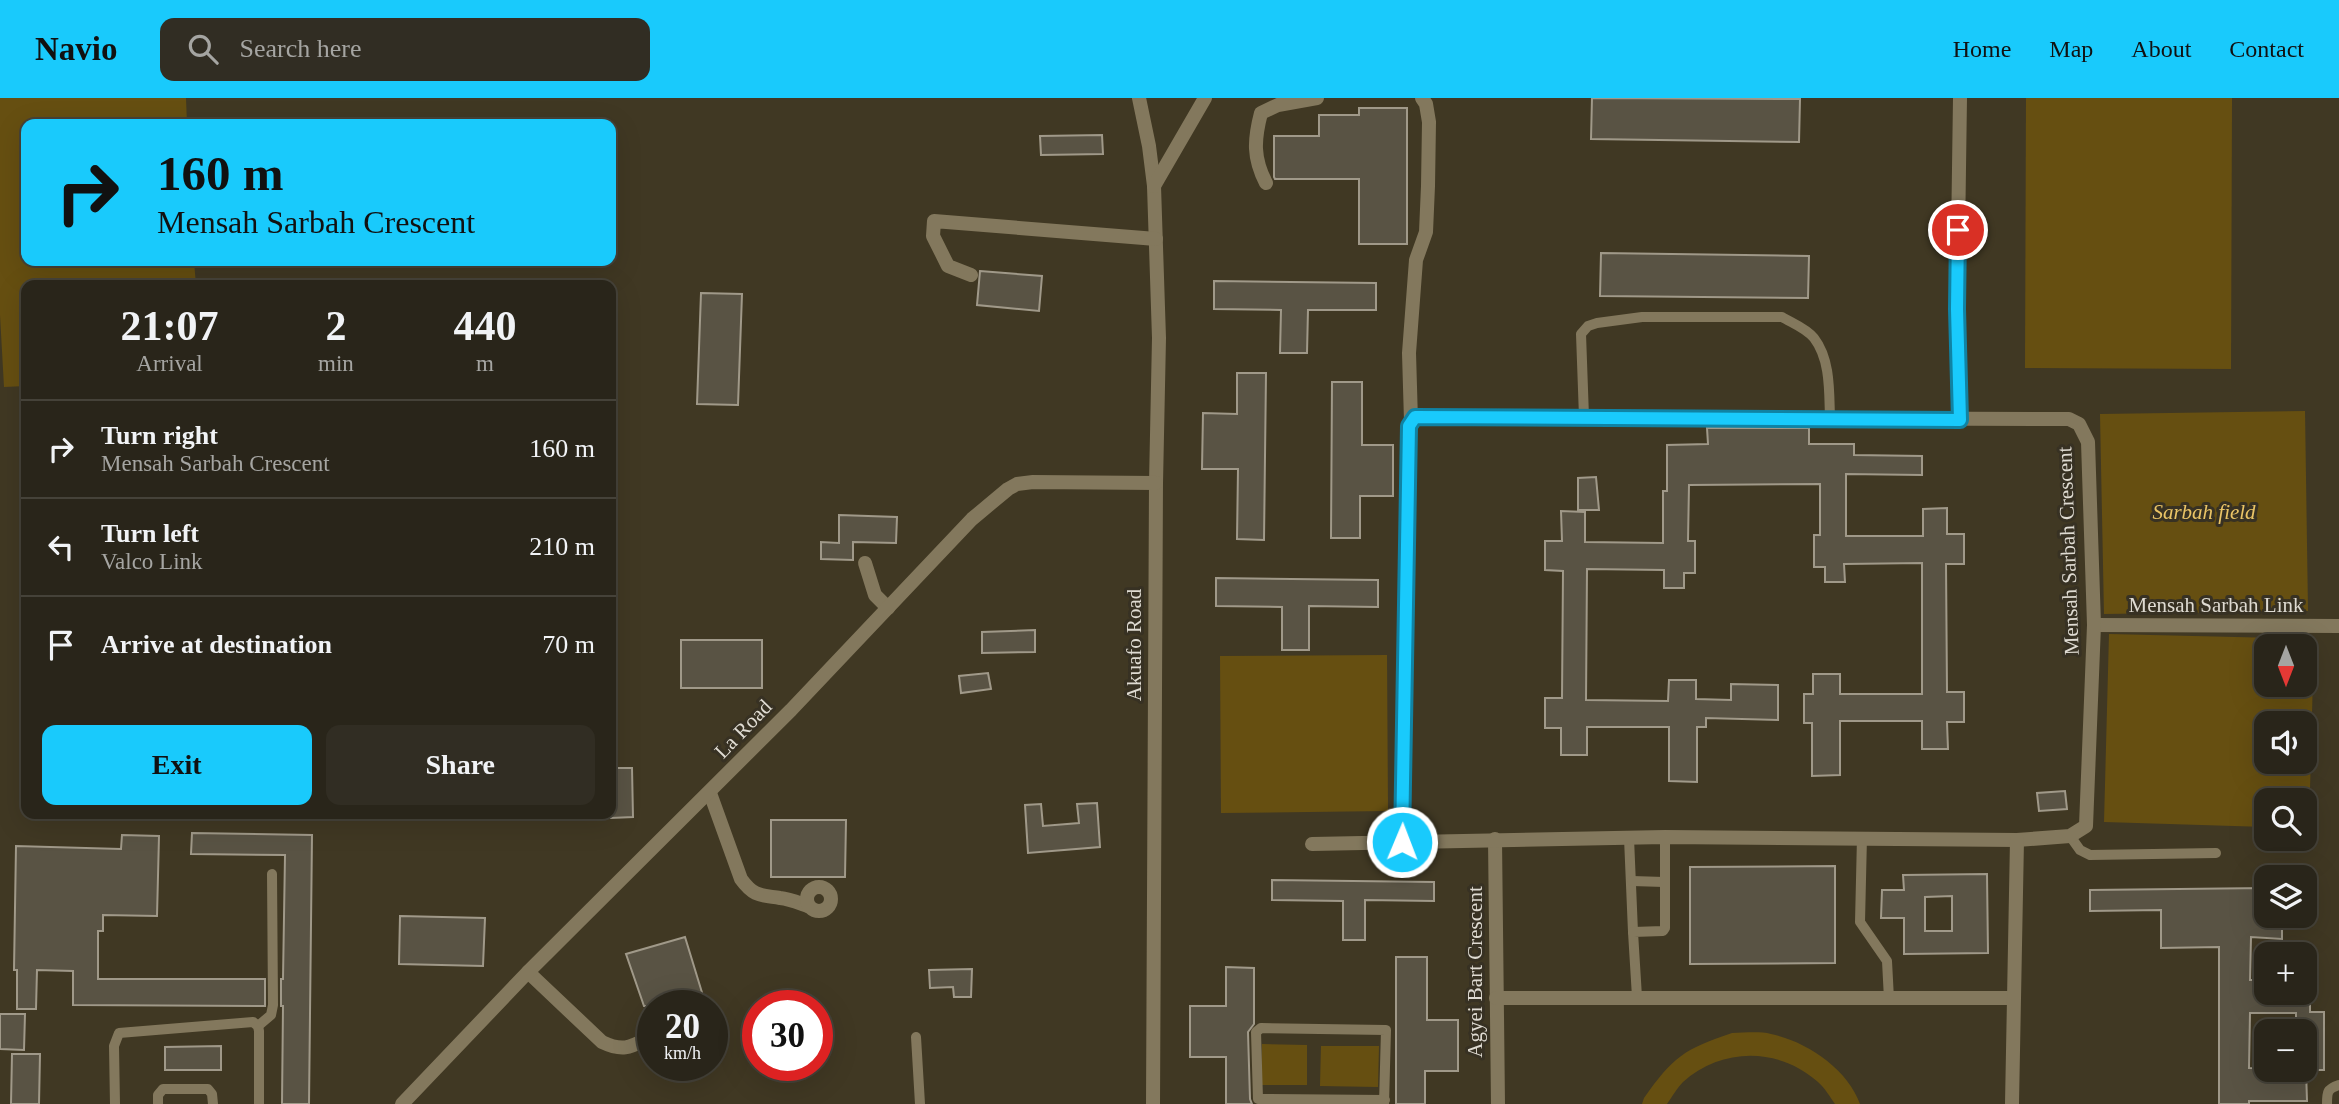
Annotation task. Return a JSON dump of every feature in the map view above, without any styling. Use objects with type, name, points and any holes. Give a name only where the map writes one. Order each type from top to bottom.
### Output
[{"type":"street","name":"Akuafo Road","points":[[1139,98],[1154,186],[1159,338],[1153,1104]]},
{"type":"street","points":[[1154,186],[1205,98]]},
{"type":"street","points":[[1266,183],[1256,164],[1256,132],[1261,113],[1278,105],[1317,98]]},
{"type":"street","points":[[1402,842],[1411,421],[1409,353],[1416,260],[1426,232],[1428,186],[1429,122],[1426,104],[1422,98]]},
{"type":"street","points":[[1960,98],[1957,309],[1960,420]]},
{"type":"street","points":[[971,275],[948,266],[933,236],[934,221],[1156,239]]},
{"type":"street","name":"Mensah Sarbah Crescent","points":[[1411,421],[1415,417],[2069,419],[2079,424],[2088,442],[2094,625],[2088,818],[2082,831],[2070,836]]},
{"type":"street","name":"La Road","points":[[402,1104],[528,972],[709,793],[972,519],[1008,489],[1017,484],[1033,482],[1156,483]]},
{"type":"street","points":[[865,563],[875,595],[888,608]]},
{"type":"street","name":"Mensah Sarbah Link","points":[[2094,625],[2339,626]]},
{"type":"street","points":[[709,793],[741,879],[750,891],[764,897],[782,898],[808,906]]},
{"type":"street","points":[[1312,844],[1665,837],[2017,840],[2070,836]]},
{"type":"street","name":"Agyei Bart Crescent","points":[[1495,839],[1498,1104]]},
{"type":"street","points":[[2012,1104],[2017,840]]},
{"type":"street","points":[[528,972],[603,1041],[626,1049],[637,1044]]},
{"type":"street","points":[[1496,998],[2013,998]]},
{"type":"lane","points":[[1584,417],[1581,334],[1588,326],[1642,317],[1782,317],[1814,339],[1828,374],[1830,419]]},
{"type":"lane","points":[[2070,836],[2080,850],[2090,855],[2216,853]]},
{"type":"lane","points":[[1633,932],[1664,930],[1665,837]]},
{"type":"lane","points":[[1861,837],[1860,922],[1887,961],[1889,999]]},
{"type":"lane","points":[[1629,838],[1637,997]]},
{"type":"lane","points":[[258,1026],[271,1015],[273,1005],[272,874]]},
{"type":"lane","points":[[1632,881],[1664,882]]},
{"type":"lane","points":[[115,1104],[114,1046],[119,1033],[253,1022],[258,1026]]},
{"type":"lane","points":[[258,1026],[259,1104]]},
{"type":"lane","points":[[1261,1028],[1386,1030],[1385,1102],[1258,1099],[1256,1032],[1261,1028]]},
{"type":"lane","points":[[916,1037],[920,1104]]},
{"type":"lane","points":[[2327,1104],[2327,1092],[2339,1085]]},
{"type":"lane","points":[[158,1104],[158,1095],[163,1090],[208,1090],[212,1094],[213,1104]]},
{"type":"shaded area","points":[[0,98],[2339,98],[2339,1104],[0,1104]]},
{"type":"green space","points":[[0,98],[186,98],[187,119],[21,119],[21,266],[194,266],[196,280],[21,280],[21,386],[4,387],[0,315]]},
{"type":"green space","points":[[2026,98],[2232,98],[2231,369],[2025,368]]},
{"type":"green space","name":"Sarbah field","points":[[2305,411],[2308,611],[2104,614],[2100,414]]},
{"type":"green space","points":[[2109,634],[2254,638],[2254,697],[2312,697],[2312,711],[2254,711],[2254,774],[2310,774],[2310,788],[2254,788],[2254,827],[2104,822]]},
{"type":"green space","points":[[1387,655],[1388,811],[1221,813],[1220,656]]},
{"type":"green space","points":[[1732,1033],[1771,1034],[1811,1050],[1824,1058],[1846,1079],[1860,1104],[1835,1104],[1821,1084],[1803,1071],[1786,1062],[1750,1056],[1715,1062],[1698,1071],[1683,1082],[1667,1104],[1642,1104],[1663,1073],[1681,1056],[1702,1044]]},
{"type":"green space","points":[[1262,1044],[1307,1045],[1307,1085],[1261,1085]]},
{"type":"green space","points":[[1321,1046],[1379,1046],[1378,1087],[1320,1086]]},
{"type":"building","points":[[1592,98],[1800,99],[1799,142],[1591,139]]},
{"type":"building","points":[[1359,108],[1407,108],[1407,244],[1359,244],[1359,179],[1274,177],[1274,136],[1319,136],[1319,115],[1359,115]]},
{"type":"building","points":[[1102,135],[1103,154],[1041,155],[1040,136]]},
{"type":"building","points":[[1601,253],[1809,256],[1808,298],[1600,296]]},
{"type":"building","points":[[980,271],[1042,276],[1039,311],[977,305]]},
{"type":"building","points":[[1214,281],[1376,283],[1376,310],[1308,310],[1307,353],[1280,353],[1281,310],[1214,309]]},
{"type":"building","points":[[701,293],[742,294],[738,405],[697,404]]},
{"type":"building","points":[[1237,373],[1266,373],[1264,540],[1237,539],[1238,469],[1202,469],[1203,413],[1237,414]]},
{"type":"building","points":[[1332,382],[1362,382],[1362,445],[1393,445],[1393,496],[1360,496],[1360,538],[1331,538]]},
{"type":"building","points":[[1707,428],[1809,428],[1809,444],[1854,444],[1854,455],[1922,456],[1922,475],[1846,474],[1846,536],[1923,536],[1923,509],[1947,508],[1947,534],[1964,534],[1964,564],[1946,564],[1947,692],[1964,692],[1964,722],[1947,722],[1948,749],[1922,749],[1922,721],[1840,721],[1840,775],[1812,776],[1812,723],[1804,723],[1804,694],[1813,694],[1813,674],[1840,674],[1840,694],[1922,694],[1922,563],[1844,564],[1845,582],[1825,582],[1825,567],[1814,567],[1814,535],[1820,535],[1820,484],[1689,485],[1688,541],[1695,541],[1695,573],[1684,573],[1684,588],[1664,588],[1664,570],[1587,569],[1586,700],[1668,701],[1669,680],[1696,680],[1696,699],[1731,700],[1731,684],[1778,685],[1778,720],[1706,718],[1706,727],[1697,727],[1697,782],[1669,781],[1669,727],[1587,727],[1587,755],[1561,755],[1561,728],[1545,728],[1545,698],[1562,698],[1563,571],[1545,570],[1545,541],[1562,541],[1561,511],[1585,512],[1585,542],[1663,543],[1663,491],[1667,491],[1667,445],[1708,444]]},
{"type":"building","points":[[1596,477],[1599,510],[1578,510],[1578,478]]},
{"type":"building","points":[[839,515],[897,517],[896,543],[853,542],[853,560],[821,559],[821,542],[839,543]]},
{"type":"building","points":[[1216,578],[1378,580],[1378,607],[1309,606],[1309,650],[1282,650],[1282,607],[1216,606]]},
{"type":"building","points":[[1035,630],[1035,652],[982,653],[982,632]]},
{"type":"building","points":[[681,640],[762,640],[762,688],[681,688]]},
{"type":"building","points":[[988,673],[991,689],[961,693],[959,676]]},
{"type":"building","points":[[616,768],[632,768],[633,817],[616,818]]},
{"type":"building","points":[[2065,791],[2067,809],[2039,811],[2037,793]]},
{"type":"building","points":[[1097,803],[1100,847],[1028,853],[1025,805],[1041,804],[1043,826],[1079,823],[1077,804]]},
{"type":"building","points":[[771,820],[846,820],[845,877],[771,877]]},
{"type":"building","points":[[192,833],[312,835],[309,1104],[282,1104],[281,979],[285,855],[191,854]]},
{"type":"building","points":[[122,835],[159,836],[157,916],[103,915],[103,931],[98,931],[98,979],[265,979],[265,1006],[73,1005],[73,971],[37,970],[36,1009],[17,1009],[17,970],[14,970],[16,846],[121,849]]},
{"type":"building","points":[[1835,866],[1835,963],[1690,964],[1690,867]]},
{"type":"building","points":[[1987,874],[1988,953],[1904,954],[1904,918],[1881,918],[1882,890],[1904,890],[1903,875]],"holes":[[[1952,896],[1952,931],[1925,931],[1925,897]]]},
{"type":"building","points":[[1272,880],[1434,882],[1434,901],[1365,900],[1365,940],[1343,940],[1343,901],[1272,900]]},
{"type":"building","points":[[2254,888],[2254,928],[2282,928],[2282,939],[2251,937],[2250,980],[2254,980],[2254,1005],[2310,1005],[2310,1012],[2324,1012],[2324,1070],[2317,1070],[2317,1019],[2296,1019],[2296,1013],[2250,1013],[2249,1068],[2254,1068],[2254,1082],[2306,1082],[2307,1101],[2219,1104],[2219,947],[2161,948],[2161,910],[2090,911],[2090,890]]},
{"type":"building","points":[[400,916],[485,918],[483,966],[399,964]]},
{"type":"building","points":[[685,937],[701,990],[638,990],[626,954]]},
{"type":"building","points":[[1396,957],[1427,957],[1427,1020],[1458,1020],[1458,1071],[1425,1071],[1425,1104],[1396,1104]]},
{"type":"building","points":[[1226,967],[1254,968],[1254,1024],[1248,1032],[1252,1104],[1226,1104],[1226,1057],[1190,1057],[1190,1006],[1226,1006]]},
{"type":"building","points":[[972,969],[971,997],[954,997],[953,987],[930,988],[929,970]]},
{"type":"building","points":[[0,1014],[25,1014],[24,1050],[0,1049]]},
{"type":"building","points":[[221,1046],[221,1070],[165,1070],[165,1047]]},
{"type":"building","points":[[12,1054],[40,1054],[39,1104],[11,1104]]},
{"type":"route","points":[[1402,842],[1411,421],[1415,417],[1960,420],[1958,230]]}]
